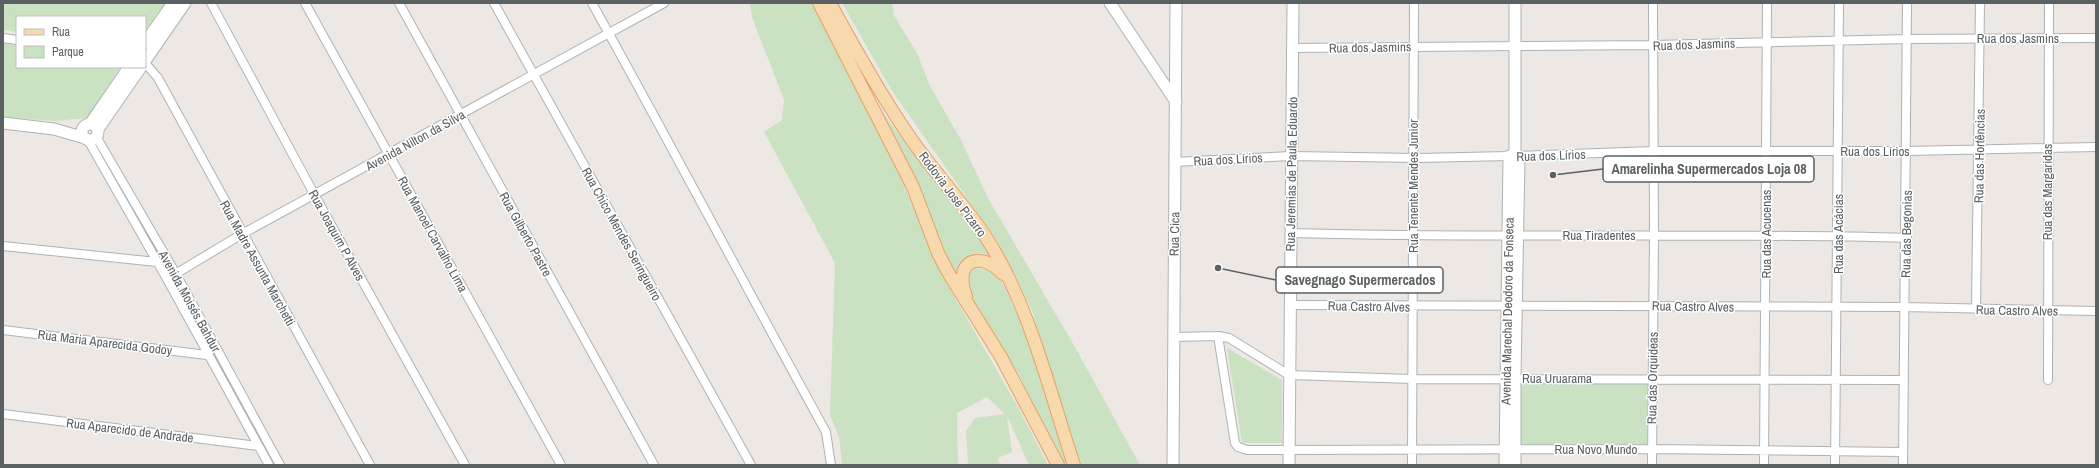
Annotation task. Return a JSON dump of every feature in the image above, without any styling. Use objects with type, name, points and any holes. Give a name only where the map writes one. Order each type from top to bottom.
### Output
[{"type":"main road","name":"Rodovia José Pizarro","points":[[819,3],[913,187],[938,253],[972,313],[1001,357],[1058,465]]},
{"type":"main road","name":"Rodovia José Pizarro","points":[[830,3],[904,128],[957,196],[989,242],[1010,281],[1031,331],[1074,465]]},
{"type":"main road","points":[[972,313],[962,281],[964,269],[969,263],[975,260],[989,262],[1010,281]]},
{"type":"street","points":[[146,42],[173,3]]},
{"type":"street","points":[[146,61],[185,3]]},
{"type":"street","name":"Rua Joaquim P Alves","points":[[211,3],[314,194],[465,465]]},
{"type":"street","name":"Rua Manoel Carvalho Lima","points":[[305,3],[561,465]]},
{"type":"street","name":"Rua Gilberto Pastre","points":[[399,3],[654,465]]},
{"type":"street","name":"Rua Chico Mendes Seringueiro","points":[[494,3],[751,465]]},
{"type":"street","points":[[592,3],[692,184],[718,237],[826,432],[831,465]]},
{"type":"street","name":"Avenida Nilton da Silva","points":[[167,279],[242,234],[314,194],[664,3]]},
{"type":"street","points":[[1110,3],[1176,102]]},
{"type":"street","name":"Rua Cica","points":[[1173,465],[1176,3]]},
{"type":"street","name":"Rua Jeremias de Paula Eduardo","points":[[1289,465],[1293,3]]},
{"type":"street","name":"Rua Tenente Mendes Junior","points":[[1412,465],[1414,3]]},
{"type":"street","name":"Avenida Marechal Deodoro da Fonseca","points":[[1506,465],[1510,449],[1515,3]]},
{"type":"street","name":"Rua das Orquideas","points":[[1652,465],[1654,235],[1653,3]]},
{"type":"street","name":"Rua das Acucenas","points":[[1764,465],[1767,3]]},
{"type":"street","name":"Rua das Acácias","points":[[1835,465],[1838,308],[1839,3]]},
{"type":"street","name":"Rua das Begonias","points":[[1903,465],[1907,238],[1907,3]]},
{"type":"street","name":"Rua das Hortências","points":[[1976,310],[1980,3]]},
{"type":"street","name":"Rua das Margaridas","points":[[2048,3],[2048,380]]},
{"type":"street","points":[[3,38],[16,40]]},
{"type":"street","name":"Rua dos Jasmins","points":[[1292,48],[1515,47],[1839,40],[2096,38]]},
{"type":"street","name":"Rua Madre Assunta Marchetti","points":[[146,63],[158,78],[242,234],[370,465]]},
{"type":"street","points":[[1152,66],[1160,73],[1170,88],[1173,90],[1176,88]]},
{"type":"street","points":[[90,132],[128,68]]},
{"type":"street","points":[[90,132],[140,68]]},
{"type":"street","points":[[3,123],[90,132]]},
{"type":"street","name":"Avenida Moisés Bahdur","points":[[90,132],[157,262],[269,465]]},
{"type":"street","name":"Avenida Moisés Bahdur","points":[[90,132],[176,274],[280,465]]},
{"type":"street","name":"Rua dos Lírios","points":[[1175,162],[1291,156],[1413,158],[1653,151],[1907,151],[2096,147]]},
{"type":"street","name":"Rua Tiradentes","points":[[1290,233],[1413,236],[1654,235],[1907,238]]},
{"type":"street","points":[[3,246],[157,262]]},
{"type":"street","name":"Rua Castro Alves","points":[[1290,305],[1838,308],[1905,307],[1976,310],[2096,310]]},
{"type":"street","name":"Rua Maria Aparecida Godoy","points":[[3,330],[207,355]]},
{"type":"street","name":"Rua Uruarama","points":[[1173,337],[1218,336],[1229,338],[1289,375],[1412,379],[1904,380]]},
{"type":"street","name":"Rua Novo Mundo","points":[[1218,336],[1236,443],[1238,447],[1247,450],[1652,449],[1903,452]]},
{"type":"street","name":"Rua Aparecido de Andrade","points":[[3,414],[258,446]]},
{"type":"street","name":"Avenida Marechal Deodoro da Fonseca","points":[[1510,449],[1515,465]]},
{"type":"green space","points":[[3,3],[165,3],[146,30],[146,16],[16,16],[16,32],[3,30]]},
{"type":"green space","points":[[750,3],[814,3],[888,147],[942,275],[1019,409],[1048,465],[1029,465],[1007,416],[1012,452],[998,458],[1000,465],[968,465],[966,431],[975,418],[1005,414],[987,397],[957,413],[958,465],[842,465],[839,437],[830,415],[835,263],[764,132],[782,120],[784,100],[752,17]]},
{"type":"green space","points":[[842,3],[891,3],[894,9],[893,14],[917,53],[929,84],[961,140],[988,198],[1075,347],[1140,465],[1081,465],[1032,311],[1016,277],[996,239],[892,91]]},
{"type":"green space","points":[[3,43],[16,45],[16,68],[119,68],[87,118],[54,121],[3,117]]},
{"type":"green space","points":[[877,104],[902,139],[971,225],[990,256],[978,253],[972,254],[960,265],[955,277]]},
{"type":"green space","points":[[975,268],[987,270],[1000,279],[1007,292],[1027,337],[1069,465],[1063,465],[1018,373],[973,303],[968,284],[969,273]]},
{"type":"green space","points":[[1227,348],[1282,380],[1282,443],[1242,443]]},
{"type":"green space","points":[[1519,382],[1648,384],[1647,444],[1519,444]]},
{"type":"place","name":"Amarelinha Supermercados Loja 08","points":[[1553,175]]},
{"type":"place","name":"Savegnago Supermercados","points":[[1218,268]]}]
